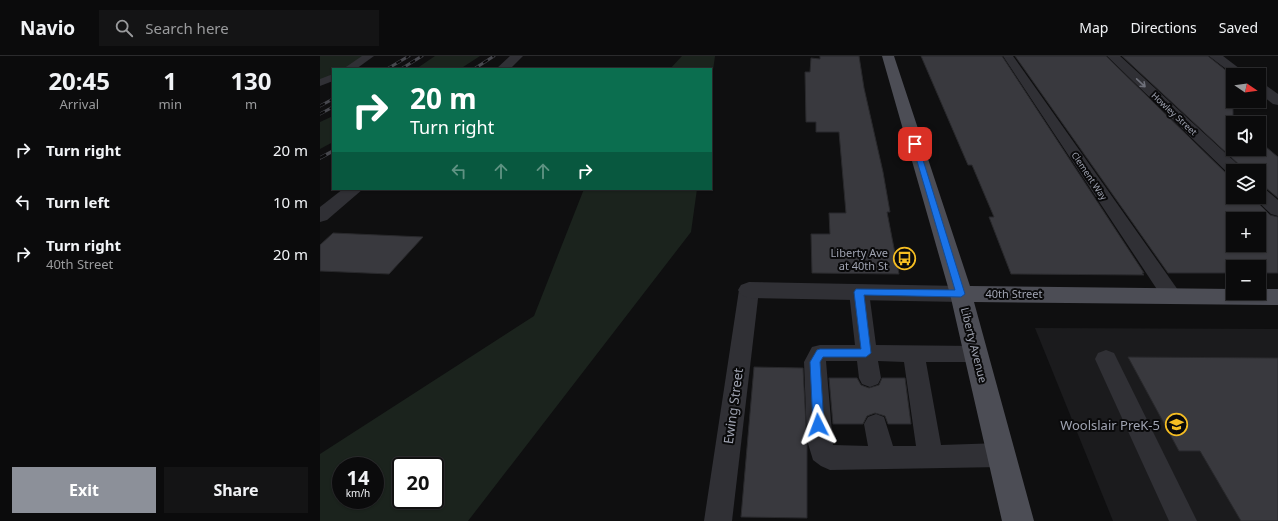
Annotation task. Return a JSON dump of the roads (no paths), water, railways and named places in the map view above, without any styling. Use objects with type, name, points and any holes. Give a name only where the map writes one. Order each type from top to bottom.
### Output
[{"type":"main road","name":"Liberty Avenue","points":[[888,56],[961,294],[1018,521]]},
{"type":"main road","name":"40th Street","points":[[961,294],[1170,295],[1278,298]]},
{"type":"street","points":[[503,68],[517,56]]},
{"type":"street","name":"Howley Street","points":[[1113,56],[1229,164]]},
{"type":"street","points":[[1215,56],[1232,68]]},
{"type":"street","points":[[1266,92],[1278,100]]},
{"type":"street","points":[[320,216],[353,190]]},
{"type":"street","points":[[1266,199],[1278,210]]},
{"type":"street","name":"40th Street","points":[[749,290],[961,294]]},
{"type":"lane","points":[[350,68],[369,56]]},
{"type":"lane","name":"Clement Way","points":[[1008,56],[1170,295]]},
{"type":"lane","points":[[320,83],[332,77]]},
{"type":"lane","name":"Ewing Street","points":[[718,521],[749,290]]},
{"type":"lane","points":[[859,292],[870,378]]},
{"type":"lane","points":[[976,354],[820,353],[815,362],[819,440],[822,452],[830,458],[930,458],[1001,455]]},
{"type":"lane","points":[[914,353],[930,458]]},
{"type":"lane","points":[[1106,359],[1183,521]]},
{"type":"lane","points":[[876,424],[883,457]]},
{"type":"railway","points":[[389,68],[409,56]]},
{"type":"railway","points":[[403,68],[422,56]]},
{"type":"railway","points":[[476,68],[494,56]]},
{"type":"railway","points":[[320,106],[332,100]]},
{"type":"railway","points":[[320,114],[332,108]]},
{"type":"railway","points":[[320,158],[332,152]]},
{"type":"place","name":"Liberty Ave at 40th St","points":[[904,259]]},
{"type":"place","name":"Woolslair PreK-5","points":[[1176,425]]}]
